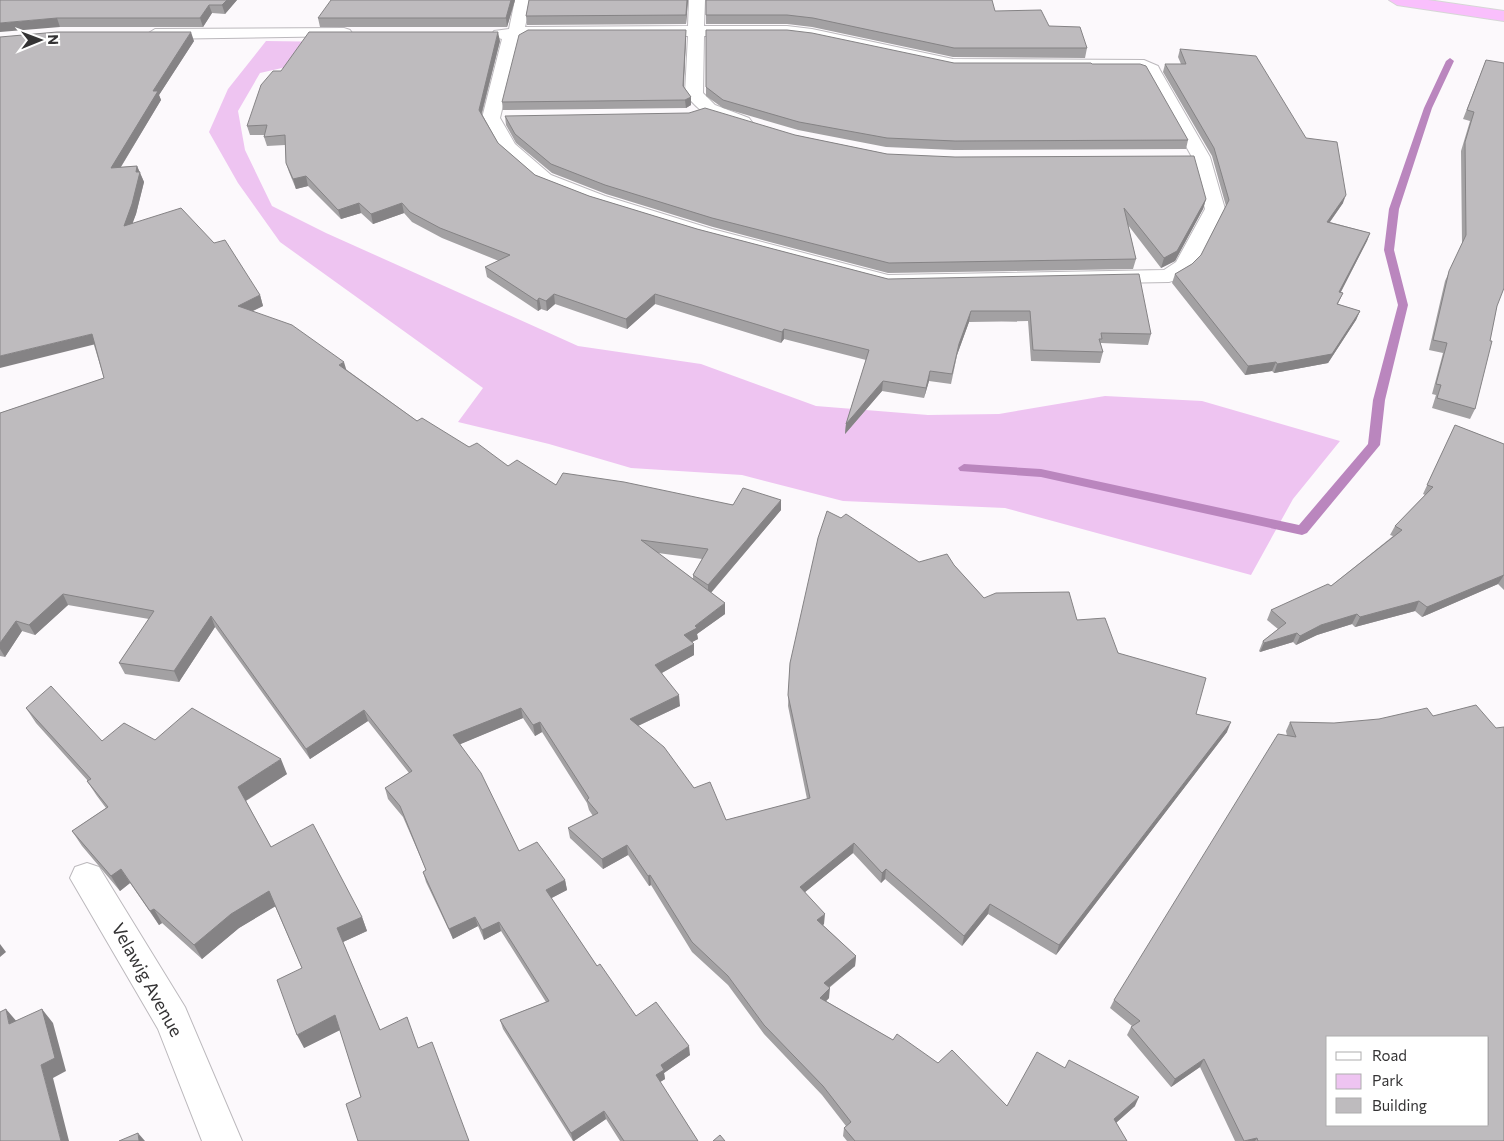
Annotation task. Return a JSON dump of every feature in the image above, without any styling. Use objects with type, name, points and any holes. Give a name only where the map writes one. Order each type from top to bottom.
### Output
[{"type":"highway","points":[[1397,0],[1504,16]]},
{"type":"street","points":[[487,34],[516,34],[529,31],[787,31],[812,34],[953,64],[1138,64],[1152,70],[1201,157],[1216,209],[1184,266],[1169,276],[888,281],[705,233],[598,200],[544,179],[508,147],[491,118],[510,39],[516,34],[523,0]]},
{"type":"street","points":[[697,0],[694,94],[697,100],[716,114],[759,126]]},
{"type":"street","points":[[137,34],[361,33]]},
{"type":"street","points":[[689,115],[706,108]]},
{"type":"street","points":[[491,118],[512,117]]},
{"type":"street","points":[[1182,157],[1201,157]]},
{"type":"street","name":"Velawig Avenue","points":[[88,878],[172,1019],[222,1141]]},
{"type":"green space","points":[[266,41],[339,42],[326,58],[260,73],[238,111],[245,150],[272,206],[326,233],[578,346],[701,364],[816,406],[928,415],[999,414],[1105,396],[1202,401],[1340,441],[1293,499],[1251,575],[1005,508],[843,501],[742,475],[631,468],[549,444],[458,422],[483,388],[280,242],[238,183],[209,132],[228,89]]},
{"type":"building","points":[[0,0],[227,0],[222,5],[209,5],[200,18],[57,18],[0,23]]},
{"type":"building","points":[[331,0],[511,0],[506,18],[318,18]]},
{"type":"building","points":[[529,0],[687,0],[686,15],[526,16]]},
{"type":"building","points":[[706,0],[992,0],[995,11],[1041,10],[1049,26],[1080,27],[1087,48],[954,48],[813,18],[787,15],[706,15]]},
{"type":"building","points":[[528,30],[686,30],[683,86],[691,97],[685,100],[502,102],[519,35]]},
{"type":"building","points":[[706,30],[787,30],[812,33],[954,63],[1140,64],[1146,66],[1188,140],[955,141],[887,138],[799,122],[723,100],[706,87]]},
{"type":"building","points":[[57,32],[191,32],[153,91],[158,91],[111,168],[137,166],[136,172],[140,172],[124,226],[181,208],[214,243],[225,240],[260,295],[238,306],[292,325],[344,362],[339,365],[417,421],[422,418],[469,447],[477,443],[508,466],[517,460],[556,485],[563,473],[624,482],[733,505],[743,488],[781,500],[708,585],[693,575],[708,549],[641,540],[725,603],[695,626],[697,628],[684,635],[694,644],[655,665],[679,695],[630,719],[664,747],[694,788],[710,782],[726,820],[810,798],[788,695],[790,663],[818,538],[827,511],[841,518],[846,514],[919,562],[947,554],[954,565],[984,598],[996,593],[1069,592],[1077,620],[1105,618],[1118,653],[1206,678],[1196,714],[1231,722],[1059,945],[990,904],[964,936],[886,869],[882,873],[854,843],[800,887],[825,914],[817,920],[856,956],[824,983],[830,988],[820,998],[893,1040],[897,1034],[938,1063],[952,1050],[1007,1106],[1037,1052],[1065,1068],[1069,1060],[1139,1097],[1114,1119],[1127,1141],[855,1141],[844,1128],[851,1122],[823,1086],[764,1025],[728,976],[692,942],[650,875],[648,876],[627,845],[602,859],[568,828],[598,813],[587,800],[589,798],[540,722],[533,725],[521,708],[453,735],[481,773],[519,851],[537,842],[565,880],[546,890],[597,966],[600,964],[636,1016],[656,1002],[689,1046],[661,1065],[664,1070],[656,1075],[698,1141],[624,1141],[604,1111],[571,1133],[500,1020],[549,1001],[499,922],[482,930],[475,917],[449,929],[423,872],[426,870],[400,806],[385,788],[412,771],[364,710],[306,749],[211,616],[174,671],[119,663],[154,611],[63,594],[29,625],[16,621],[0,643],[0,413],[104,378],[92,334],[0,356],[0,37]]},
{"type":"building","points":[[309,32],[498,32],[479,110],[498,143],[535,175],[589,196],[697,229],[888,279],[1139,274],[1151,334],[1101,333],[1102,339],[1099,339],[1103,352],[1033,350],[1030,311],[971,311],[959,344],[952,374],[930,371],[926,388],[883,381],[846,424],[869,350],[784,329],[782,332],[655,294],[626,319],[554,294],[546,301],[539,298],[537,301],[485,267],[510,255],[440,228],[410,212],[402,203],[371,214],[359,203],[338,210],[306,176],[293,179],[286,163],[285,135],[264,137],[267,125],[247,126],[261,85],[273,71],[281,71]]},
{"type":"building","points":[[1180,49],[1256,56],[1306,138],[1337,142],[1346,195],[1327,222],[1370,233],[1339,292],[1343,293],[1337,304],[1360,311],[1332,354],[1277,364],[1276,362],[1248,366],[1175,274],[1192,264],[1201,255],[1229,200],[1214,148],[1165,64],[1186,64]]},
{"type":"building","points":[[1486,60],[1504,63],[1504,288],[1497,306],[1490,341],[1492,341],[1475,409],[1437,398],[1441,385],[1436,384],[1447,343],[1433,340],[1449,271],[1466,235],[1465,142],[1474,112],[1467,110]]},
{"type":"building","points":[[705,108],[795,135],[887,154],[955,157],[1194,156],[1206,199],[1177,251],[1164,258],[1124,208],[1136,259],[889,263],[712,218],[605,185],[551,164],[515,134],[505,116],[689,113]]},
{"type":"building","points":[[1455,425],[1504,444],[1504,575],[1427,607],[1419,601],[1360,617],[1357,614],[1321,625],[1300,636],[1297,633],[1264,643],[1263,641],[1286,623],[1271,610],[1328,584],[1331,586],[1402,530],[1395,526],[1433,487],[1427,485]]},
{"type":"building","points":[[51,686],[102,741],[124,723],[155,740],[192,708],[281,759],[238,787],[271,847],[313,824],[362,917],[337,928],[380,1030],[407,1017],[418,1048],[432,1042],[469,1141],[358,1141],[346,1104],[361,1097],[335,1015],[297,1035],[277,980],[302,968],[269,891],[231,914],[194,945],[154,909],[150,911],[121,869],[111,876],[72,831],[108,807],[87,781],[91,779],[26,708]]},
{"type":"building","points":[[1476,705],[1496,728],[1504,727],[1504,1141],[1258,1141],[1257,1138],[1244,1141],[1204,1059],[1175,1079],[1131,1027],[1140,1021],[1114,1000],[1278,734],[1296,737],[1290,722],[1334,723],[1379,719],[1427,708],[1433,716]]},
{"type":"building","points":[[6,1009],[9,1024],[42,1009],[55,1058],[41,1065],[61,1141],[0,1141],[0,1012]]},
{"type":"building","points":[[138,1133],[139,1141],[119,1141]]},
{"type":"building","points":[[720,1135],[725,1141],[713,1141]]},
{"type":"waterway","points":[[964,468],[1041,473],[1302,530],[1374,445],[1379,400],[1403,305],[1389,250],[1394,209],[1428,108],[1450,61]]}]
